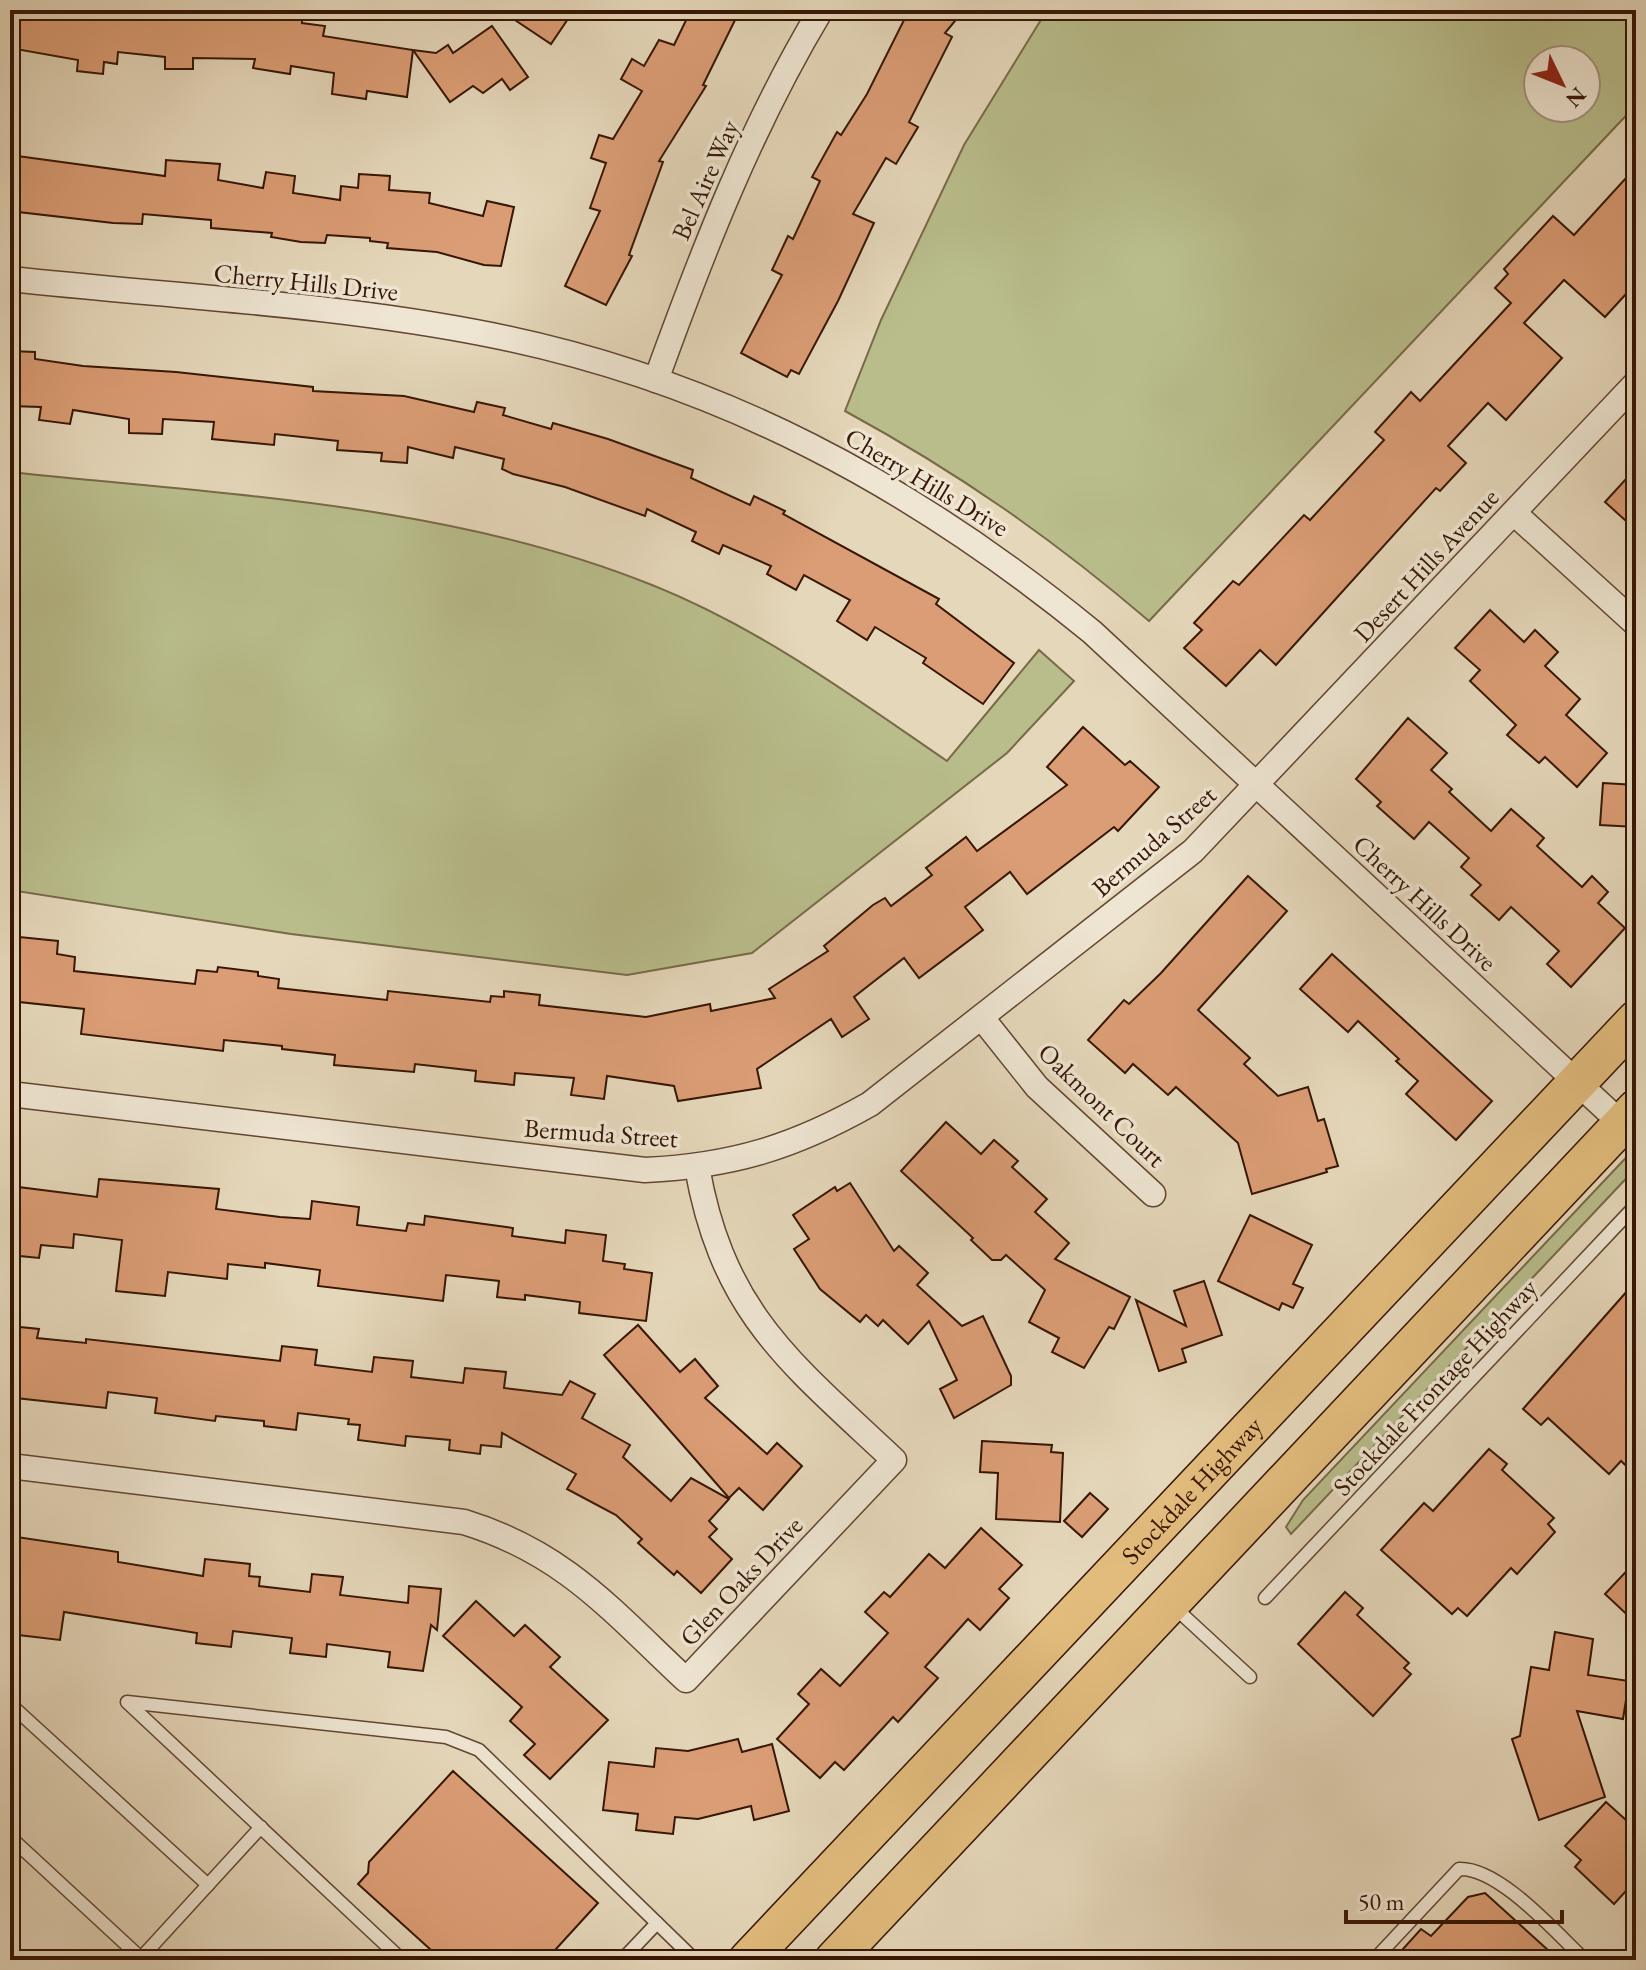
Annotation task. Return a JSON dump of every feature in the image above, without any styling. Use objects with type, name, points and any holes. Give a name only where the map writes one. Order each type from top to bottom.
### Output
[{"type":"main road","name":"Stockdale Highway","points":[[748,1960],[1636,1020]]},
{"type":"main road","points":[[834,1960],[1629,1117]]},
{"type":"street","name":"Bel Aire Way","points":[[656,380],[699,260],[749,146],[821,10]]},
{"type":"street","name":"Cherry Hills Drive","points":[[10,279],[401,319],[491,335],[581,356],[656,380],[784,432],[866,474],[945,521],[1020,574],[1092,632],[1577,1083],[1629,1117]]},
{"type":"street","name":"Desert Hills Avenue","points":[[1256,786],[1636,383]]},
{"type":"street","points":[[1514,513],[1636,624]]},
{"type":"street","name":"Bermuda Street","points":[[10,1094],[604,1167],[697,1167],[777,1150],[828,1128],[870,1104],[1193,851],[1256,786]]},
{"type":"street","name":"Oakmont Court","points":[[982,1018],[1037,1087],[1153,1194]]},
{"type":"street","name":"Glen Oaks Drive","points":[[10,1466],[464,1522],[499,1533],[537,1550],[571,1573],[686,1680],[894,1460],[797,1368],[769,1338],[742,1301],[721,1260],[709,1224],[697,1167]]},
{"type":"lane","name":"Stockdale Frontage Highway","points":[[1265,1598],[1636,1205]]},
{"type":"lane","points":[[1170,1603],[1250,1677]]},
{"type":"lane","points":[[402,1960],[127,1702],[446,1737],[479,1750],[692,1959]]},
{"type":"lane","points":[[10,1704],[208,1885]]},
{"type":"lane","points":[[10,1837],[142,1959],[261,1827]]},
{"type":"lane","points":[[1374,1960],[1459,1869],[1468,1868],[1478,1870],[1520,1900],[1585,1960]]},
{"type":"lane","points":[[622,1960],[657,1923]]},
{"type":"green space","points":[[1047,10],[1636,10],[1636,105],[1149,621],[1003,508],[845,411],[881,320],[964,145]]},
{"type":"green space","points":[[10,472],[336,506],[496,536],[575,558],[692,602],[768,642],[947,761],[1039,650],[1074,681],[1007,753],[752,953],[627,975],[291,934],[10,890]]},
{"type":"green space","points":[[1636,1147],[1636,1168],[1291,1534],[1286,1527],[1303,1500]]},
{"type":"building","points":[[10,10],[78,10],[126,17],[127,10],[153,10],[302,20],[302,23],[325,26],[323,36],[413,50],[407,97],[367,91],[366,99],[332,94],[334,73],[291,66],[290,74],[253,68],[255,59],[193,58],[193,69],[165,69],[165,57],[118,52],[117,64],[104,62],[103,74],[77,71],[78,60],[10,48]]},
{"type":"building","points":[[500,10],[574,10],[551,44]]},
{"type":"building","points":[[691,10],[740,10],[703,85],[706,86],[659,161],[663,162],[629,255],[632,256],[606,305],[565,286],[600,211],[590,208],[606,163],[591,158],[599,135],[613,139],[642,91],[621,79],[632,59],[644,66],[659,40],[674,45]]},
{"type":"building","points":[[909,10],[964,10],[945,33],[952,37],[909,122],[918,127],[896,164],[886,158],[853,214],[874,223],[838,301],[799,374],[791,370],[787,377],[741,353],[782,275],[772,270],[788,236],[793,239],[820,181],[812,177],[837,132],[841,135],[867,94]]},
{"type":"building","points":[[492,26],[528,77],[510,90],[502,79],[483,93],[473,86],[450,102],[413,50],[436,53],[448,45],[453,53]]},
{"type":"building","points":[[10,155],[165,176],[166,160],[220,164],[218,180],[263,188],[266,172],[295,176],[293,193],[340,200],[341,186],[358,188],[359,174],[390,176],[389,190],[430,193],[429,203],[483,216],[487,201],[514,207],[501,266],[484,265],[437,252],[387,248],[388,243],[370,241],[370,238],[327,235],[325,243],[301,242],[271,237],[272,233],[211,228],[211,220],[143,214],[142,224],[113,223],[10,211]]},
{"type":"building","points":[[1636,167],[1636,283],[1605,317],[1564,280],[1524,323],[1562,358],[1506,420],[1488,403],[1448,446],[1466,463],[1440,491],[1436,488],[1276,665],[1260,650],[1226,686],[1184,648],[1202,630],[1194,623],[1233,581],[1239,585],[1304,515],[1310,520],[1384,440],[1375,432],[1411,392],[1420,401],[1511,303],[1495,288],[1508,274],[1504,269],[1553,216],[1574,235]]},
{"type":"building","points":[[10,351],[35,352],[35,359],[83,366],[176,372],[313,387],[313,391],[404,396],[474,412],[477,402],[505,408],[503,415],[551,429],[553,423],[608,439],[693,470],[691,478],[750,505],[754,496],[785,511],[783,514],[939,599],[936,604],[1014,663],[983,704],[923,663],[926,658],[875,627],[867,640],[837,621],[850,600],[804,575],[796,590],[767,574],[771,566],[723,545],[719,554],[692,541],[696,532],[647,509],[645,516],[565,487],[513,474],[502,469],[504,459],[455,447],[453,458],[408,447],[407,463],[381,461],[382,453],[337,450],[338,441],[275,434],[274,445],[212,439],[214,422],[163,419],[162,434],[129,433],[129,419],[73,410],[70,424],[39,420],[41,407],[10,406]]},
{"type":"building","points":[[1636,468],[1636,530],[1605,502]]},
{"type":"building","points":[[1490,610],[1524,642],[1535,630],[1558,652],[1545,666],[1580,699],[1566,715],[1607,753],[1577,787],[1545,757],[1539,763],[1507,735],[1516,725],[1470,681],[1480,670],[1455,648]]},
{"type":"building","points":[[1408,718],[1447,753],[1431,770],[1452,789],[1449,792],[1491,831],[1511,809],[1544,838],[1537,846],[1582,887],[1592,876],[1608,892],[1598,903],[1625,928],[1571,987],[1547,964],[1559,951],[1511,907],[1499,920],[1471,895],[1481,885],[1461,867],[1469,858],[1429,822],[1414,839],[1377,806],[1381,802],[1356,779]]},
{"type":"building","points":[[1083,727],[1125,765],[1130,761],[1159,787],[1118,831],[1114,827],[1027,894],[1010,872],[965,907],[983,930],[919,978],[904,958],[854,997],[869,1019],[842,1037],[831,1019],[757,1069],[761,1088],[678,1101],[674,1086],[607,1076],[604,1099],[571,1095],[574,1078],[515,1073],[514,1085],[475,1081],[476,1071],[415,1064],[414,1072],[334,1065],[335,1055],[282,1049],[282,1046],[224,1040],[223,1051],[81,1034],[84,1009],[10,1001],[10,936],[58,941],[57,954],[75,957],[74,971],[195,984],[197,970],[217,972],[218,967],[258,972],[258,976],[279,979],[278,988],[387,1000],[388,991],[490,1002],[491,996],[504,997],[504,991],[540,995],[539,1005],[646,1017],[710,1004],[711,1011],[775,998],[769,989],[828,951],[824,946],[873,905],[885,898],[891,906],[932,875],[926,868],[966,837],[977,851],[1067,785],[1047,767]]},
{"type":"building","points":[[1603,783],[1636,785],[1636,827],[1600,825]]},
{"type":"building","points":[[1248,876],[1287,911],[1198,1010],[1250,1058],[1244,1064],[1278,1096],[1308,1087],[1318,1121],[1324,1119],[1338,1166],[1252,1194],[1238,1143],[1176,1087],[1168,1095],[1133,1064],[1125,1073],[1088,1040],[1124,1000],[1129,1004],[1161,973]]},
{"type":"building","points":[[1332,954],[1492,1101],[1456,1140],[1406,1094],[1418,1081],[1396,1061],[1399,1059],[1358,1021],[1348,1032],[1300,989]]},
{"type":"building","points":[[946,1122],[981,1154],[994,1140],[1018,1161],[1012,1167],[1047,1199],[1035,1212],[1069,1243],[1055,1259],[1130,1297],[1114,1329],[1109,1327],[1084,1368],[1052,1352],[1059,1338],[1029,1322],[1045,1290],[1006,1255],[1001,1260],[992,1260],[971,1240],[973,1238],[901,1171]]},
{"type":"building","points":[[99,1179],[219,1189],[216,1209],[280,1217],[310,1219],[312,1201],[359,1207],[357,1225],[406,1231],[408,1223],[424,1225],[425,1216],[513,1228],[512,1236],[565,1243],[566,1230],[606,1235],[603,1261],[625,1264],[624,1269],[652,1273],[646,1321],[579,1313],[580,1302],[525,1295],[525,1300],[497,1297],[499,1281],[446,1275],[443,1301],[318,1286],[320,1270],[265,1263],[265,1268],[228,1264],[227,1279],[168,1272],[165,1296],[116,1291],[122,1240],[74,1234],[73,1248],[41,1245],[39,1258],[10,1255],[10,1186],[97,1197]]},
{"type":"building","points":[[850,1183],[894,1251],[899,1246],[928,1273],[917,1285],[962,1326],[983,1316],[1011,1376],[1011,1385],[954,1418],[940,1389],[957,1380],[929,1321],[908,1344],[883,1320],[878,1326],[866,1315],[860,1322],[820,1289],[794,1249],[809,1239],[793,1215],[835,1187],[837,1191]]},
{"type":"building","points":[[1250,1215],[1312,1245],[1293,1284],[1303,1288],[1293,1308],[1282,1303],[1279,1310],[1218,1281]]},
{"type":"building","points":[[1204,1281],[1222,1335],[1182,1349],[1186,1362],[1159,1371],[1136,1300],[1186,1326],[1174,1291]]},
{"type":"building","points":[[1636,1281],[1636,1475],[1621,1461],[1609,1474],[1548,1418],[1541,1425],[1523,1409]]},
{"type":"building","points":[[638,1325],[680,1372],[695,1359],[718,1386],[705,1398],[767,1454],[777,1443],[802,1466],[763,1510],[739,1488],[729,1498],[604,1355]]},
{"type":"building","points":[[10,1326],[39,1329],[37,1338],[86,1343],[86,1339],[280,1361],[282,1346],[317,1350],[315,1365],[372,1372],[374,1357],[413,1361],[411,1377],[463,1383],[465,1368],[506,1372],[504,1388],[562,1395],[570,1381],[595,1394],[582,1418],[630,1445],[623,1457],[671,1501],[691,1478],[729,1499],[709,1521],[717,1529],[709,1537],[732,1559],[701,1593],[677,1571],[674,1575],[638,1543],[642,1539],[616,1515],[567,1489],[576,1474],[502,1433],[501,1447],[481,1445],[480,1454],[449,1450],[450,1440],[406,1436],[405,1446],[358,1440],[360,1425],[348,1424],[349,1419],[298,1413],[296,1430],[264,1426],[264,1421],[216,1416],[215,1421],[155,1413],[157,1398],[108,1392],[106,1408],[16,1398],[17,1386],[10,1385]]},
{"type":"building","points":[[982,1441],[1052,1445],[1051,1452],[1063,1453],[1060,1522],[996,1519],[998,1473],[980,1472]]},
{"type":"building","points":[[1489,1449],[1507,1464],[1502,1470],[1554,1518],[1548,1524],[1555,1532],[1517,1574],[1511,1568],[1467,1616],[1458,1608],[1452,1614],[1381,1550],[1424,1503],[1433,1511]]},
{"type":"building","points":[[1090,1493],[1108,1509],[1082,1537],[1064,1521]]},
{"type":"building","points":[[981,1528],[1022,1565],[999,1589],[1009,1598],[980,1630],[968,1619],[925,1667],[938,1678],[898,1722],[893,1717],[844,1770],[835,1762],[820,1778],[777,1739],[809,1704],[798,1694],[821,1669],[840,1686],[888,1633],[865,1612],[884,1592],[890,1597],[929,1554],[945,1568]]},
{"type":"building","points":[[10,1536],[118,1552],[118,1562],[203,1576],[205,1559],[250,1564],[249,1576],[260,1577],[259,1586],[310,1592],[312,1574],[343,1577],[340,1595],[408,1603],[409,1586],[441,1589],[437,1630],[431,1625],[423,1671],[388,1667],[390,1652],[327,1644],[326,1657],[290,1653],[292,1638],[233,1631],[231,1647],[196,1643],[197,1633],[64,1612],[60,1640],[10,1634]]},
{"type":"building","points":[[1636,1561],[1636,1623],[1605,1594]]},
{"type":"building","points":[[1345,1592],[1363,1608],[1357,1615],[1409,1663],[1404,1668],[1411,1674],[1373,1716],[1298,1644]]},
{"type":"building","points":[[476,1601],[514,1636],[525,1625],[560,1657],[550,1667],[608,1720],[550,1779],[524,1755],[535,1744],[510,1721],[522,1707],[443,1636]]},
{"type":"building","points":[[1555,1632],[1593,1639],[1588,1675],[1629,1681],[1623,1719],[1577,1711],[1605,1797],[1539,1820],[1512,1739],[1520,1736],[1531,1667],[1549,1670]]},
{"type":"building","points":[[738,1739],[742,1752],[772,1744],[789,1811],[754,1820],[751,1806],[698,1819],[675,1817],[673,1834],[636,1830],[638,1814],[603,1810],[609,1762],[654,1767],[656,1748],[688,1751]]},
{"type":"building","points":[[453,1771],[598,1903],[546,1960],[442,1960],[358,1884],[368,1873],[369,1862]]},
{"type":"building","points":[[1606,1802],[1636,1829],[1636,1880],[1614,1904],[1575,1867],[1581,1860],[1565,1846]]},
{"type":"building","points":[[1485,1893],[1559,1960],[1393,1960],[1421,1929],[1431,1936],[1468,1897]]}]
